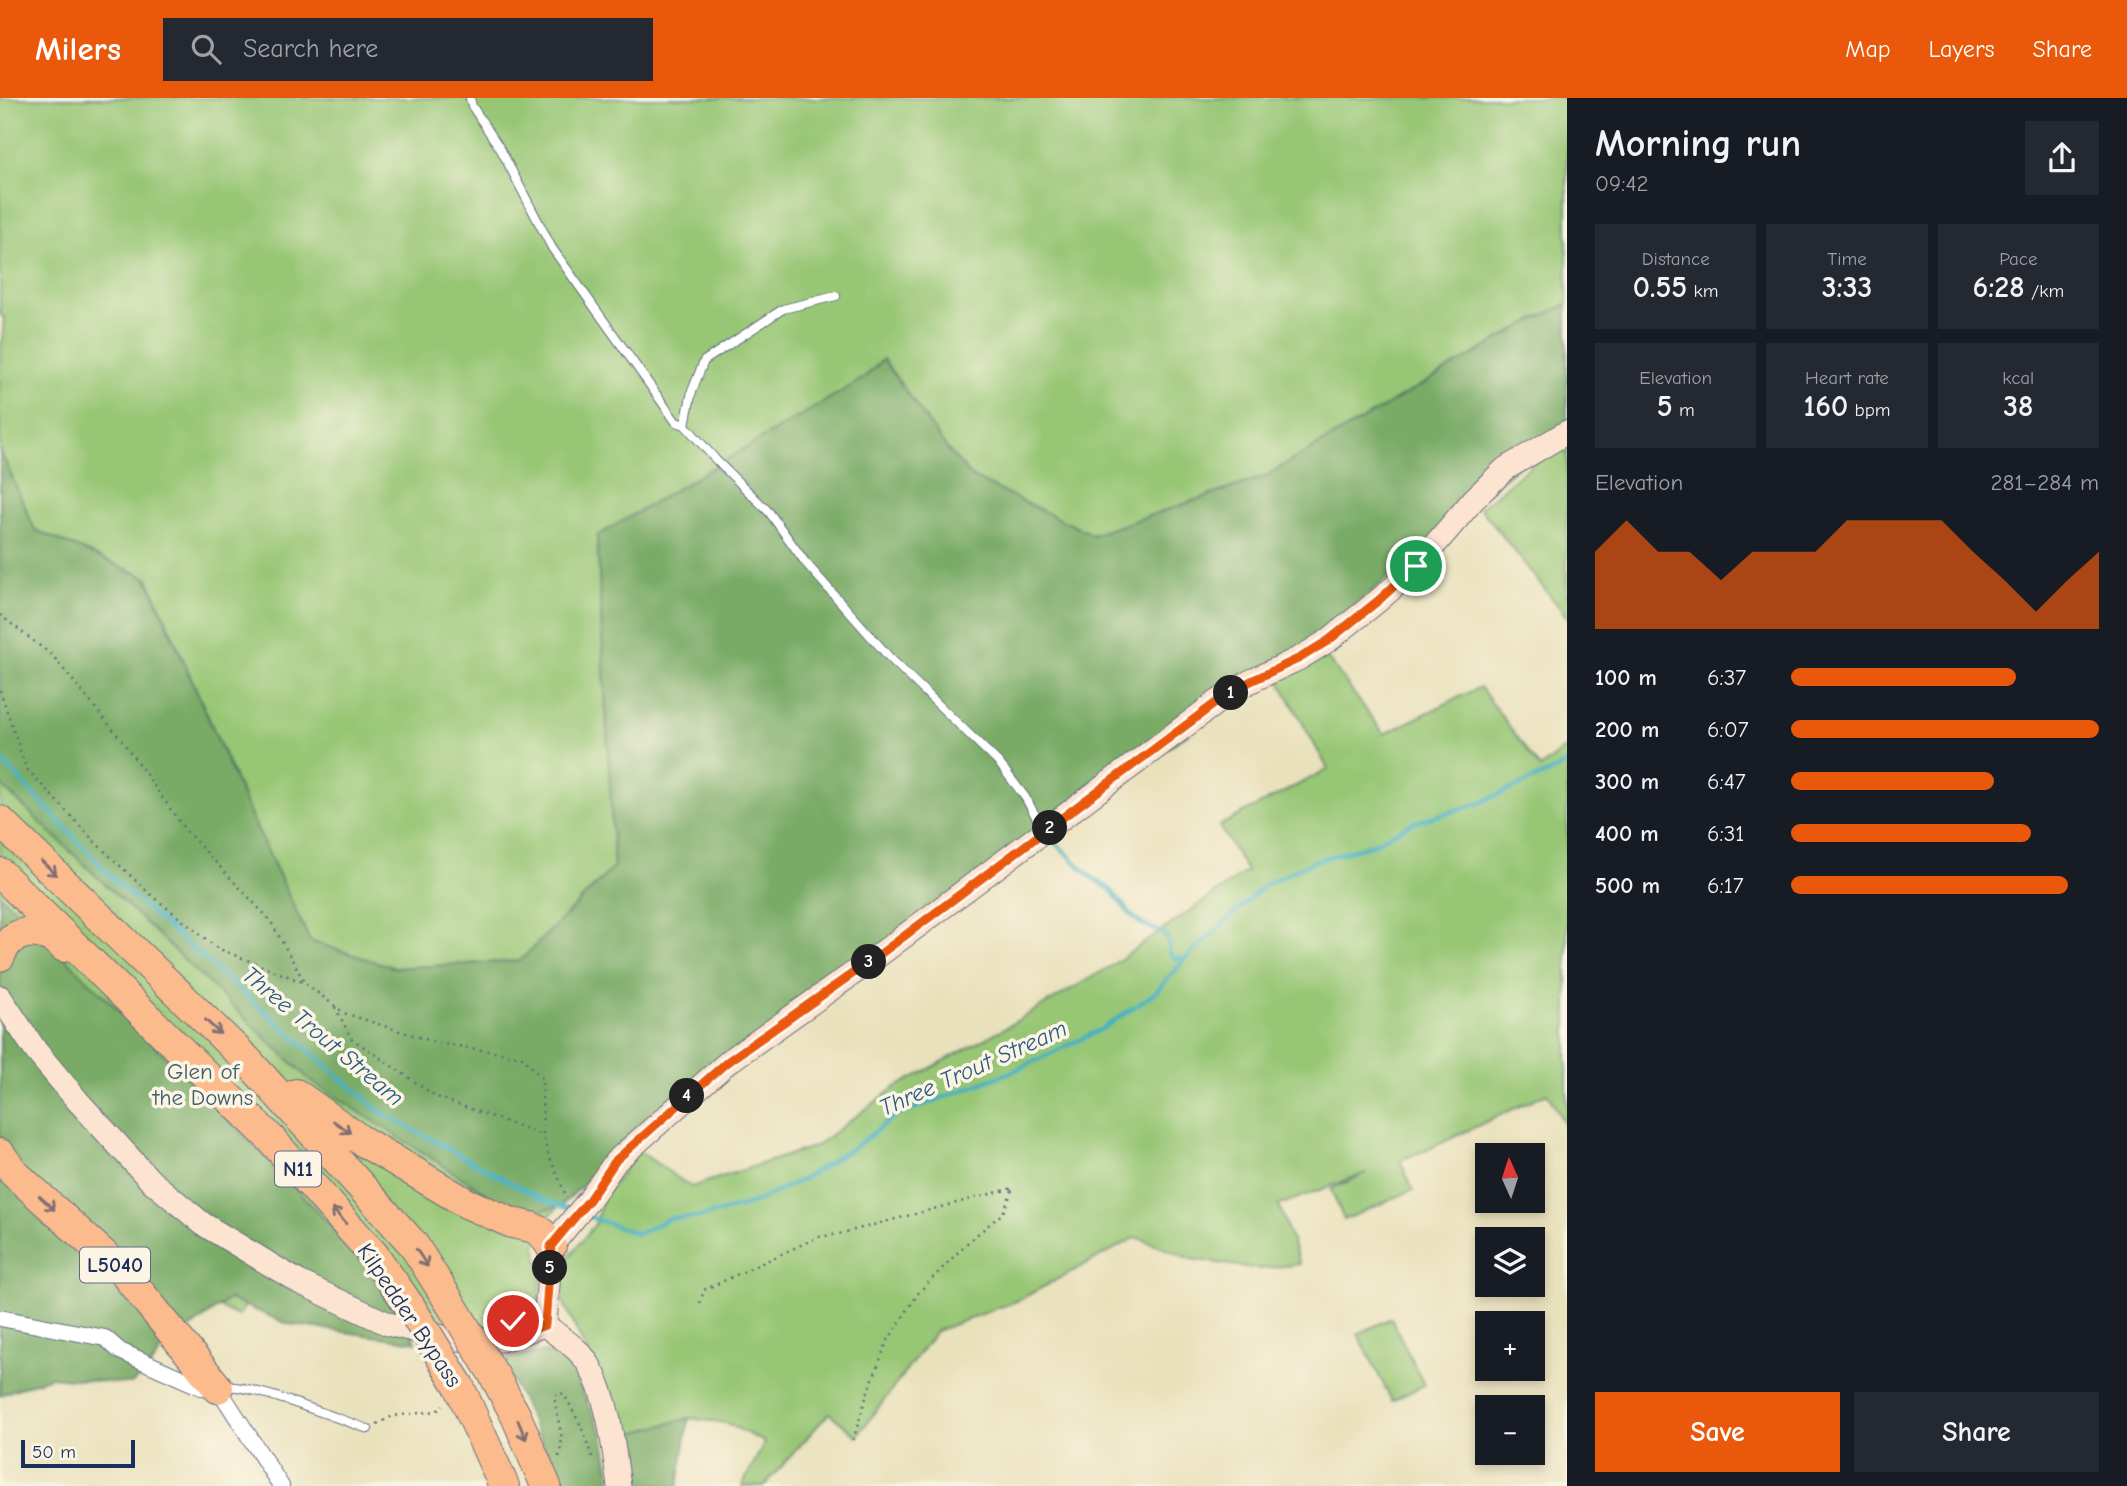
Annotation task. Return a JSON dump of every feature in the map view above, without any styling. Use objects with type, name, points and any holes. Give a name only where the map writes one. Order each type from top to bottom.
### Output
[{"type":"highway","name":"N11","points":[[0,821],[247,1060],[359,1139],[466,1203],[541,1232],[551,1246]]},
{"type":"highway","name":"N11","points":[[0,873],[172,1041]]},
{"type":"highway","name":"N11","points":[[0,956],[4,947],[17,935],[32,932],[46,934],[60,943],[135,1019],[172,1041]]},
{"type":"highway","name":"Kilpedder Bypass","points":[[172,1041],[279,1147],[373,1255],[411,1308],[448,1391],[504,1486]]},
{"type":"highway","name":"Kilpedder Bypass","points":[[247,1060],[413,1244],[552,1475]]},
{"type":"highway","name":"L5040","points":[[0,1154],[14,1173],[124,1273],[218,1388]]},
{"type":"main road","points":[[545,1325],[551,1246],[576,1209],[616,1160],[727,1062],[879,955],[1217,702],[1329,640],[1414,569],[1474,499],[1505,469],[1567,432]]},
{"type":"main road","points":[[0,997],[36,1051],[150,1180],[203,1224],[235,1244],[299,1282],[388,1324],[451,1339],[489,1340],[502,1340],[545,1325]]},
{"type":"main road","points":[[545,1325],[581,1354],[590,1366],[608,1413],[619,1486]]},
{"type":"street","points":[[0,1318],[105,1338],[120,1351],[201,1387],[218,1388]]},
{"type":"street","name":"L5040","points":[[218,1388],[281,1486]]},
{"type":"lane","points":[[471,98],[472,106],[500,150],[552,248],[676,422],[685,425],[769,512],[805,562],[890,658],[999,762],[1026,797],[1045,832]]},
{"type":"lane","points":[[685,425],[692,391],[704,361],[783,309],[836,296]]},
{"type":"lane","points":[[218,1388],[230,1385],[259,1392],[368,1429]]},
{"type":"path","points":[[0,615],[53,656],[123,742],[186,831],[270,920],[305,983]]},
{"type":"path","points":[[0,690],[26,768],[96,843],[151,895],[217,948],[305,983],[344,1013],[434,1042],[523,1057],[542,1079],[543,1135],[547,1151],[576,1209]]},
{"type":"path","points":[[334,1006],[351,1038],[437,1097],[543,1135]]},
{"type":"path","points":[[700,1303],[704,1290],[818,1237],[839,1234],[1013,1188],[1003,1213],[968,1242],[919,1292],[887,1342],[866,1395],[853,1441]]},
{"type":"path","points":[[368,1429],[393,1416],[437,1411],[443,1405],[448,1391]]},
{"type":"path","points":[[552,1475],[562,1439],[554,1397],[558,1392],[564,1394],[580,1424],[593,1459],[597,1459],[600,1454]]},
{"type":"green space","name":"Glen of the Downs","points":[[0,98],[1567,98],[1567,304],[1526,324],[1264,477],[1092,535],[972,477],[947,449],[883,359],[865,378],[710,1054],[551,1214],[536,1245],[541,1278],[538,1315],[501,1335],[417,1335],[266,1278],[238,1316],[213,1304],[0,1270],[0,483],[283,883],[251,816],[148,578],[35,530],[0,450],[0,364],[4,318],[0,314]],"holes":[[[599,549],[660,980],[405,989],[373,961],[395,968],[520,961],[614,867]]]},
{"type":"green space","points":[[1567,304],[1567,425],[1323,633],[592,1176],[562,1205],[536,1212],[497,1200],[311,1081],[0,784],[0,450],[35,530],[147,578],[251,816],[310,941],[395,968],[520,961],[614,867],[597,536],[864,378],[883,359],[947,449],[972,477],[1093,535],[1264,477],[1526,324]]},
{"type":"green space","points":[[1567,441],[1567,617],[1480,508],[1554,446]]},
{"type":"green space","points":[[1327,658],[1384,734],[1480,687],[1540,768],[1567,747],[1567,1128],[1547,1093],[1400,1160],[1413,1190],[1344,1220],[1331,1189],[1366,1173],[1279,1205],[1300,1264],[1259,1269],[1191,1259],[1136,1237],[1019,1300],[936,1331],[857,1436],[829,1413],[764,1486],[742,1486],[765,1442],[726,1423],[689,1418],[625,1435],[561,1297],[561,1267],[595,1224],[604,1196],[639,1151],[691,1187],[816,1146],[894,1088],[1111,966],[1247,871],[1219,826],[1328,769],[1279,680]]},
{"type":"green space","points":[[0,895],[194,1085],[323,1218],[383,1289],[416,1342],[288,1324],[229,1299],[163,1349],[145,1373],[131,1384],[50,1377],[0,1395]]},
{"type":"green space","points":[[1391,1318],[1424,1385],[1392,1401],[1358,1334]]},
{"type":"green space","points":[[554,1351],[566,1359],[603,1434],[612,1486],[563,1486],[501,1357]]},
{"type":"green space","points":[[689,1418],[678,1486],[627,1486],[625,1435]]},
{"type":"waterway","name":"Three Trout Stream","points":[[0,758],[116,882],[379,1111],[541,1199],[572,1210]]},
{"type":"waterway","name":"Three Trout Stream","points":[[587,1216],[638,1234],[670,1218],[700,1217],[751,1204],[803,1179],[859,1144],[895,1116],[1016,1070],[1102,1029],[1156,992],[1185,959],[1266,884],[1314,861],[1373,844],[1412,823],[1477,804],[1557,769],[1567,762]]},
{"type":"waterway","points":[[1056,843],[1091,877],[1111,890],[1140,923],[1163,933],[1168,939],[1170,953],[1174,958],[1184,959]]},
{"type":"route","points":[[513,1321],[516,1335],[545,1325],[551,1246],[589,1200],[616,1160],[727,1062],[879,955],[1217,702],[1329,640],[1416,566]]}]
